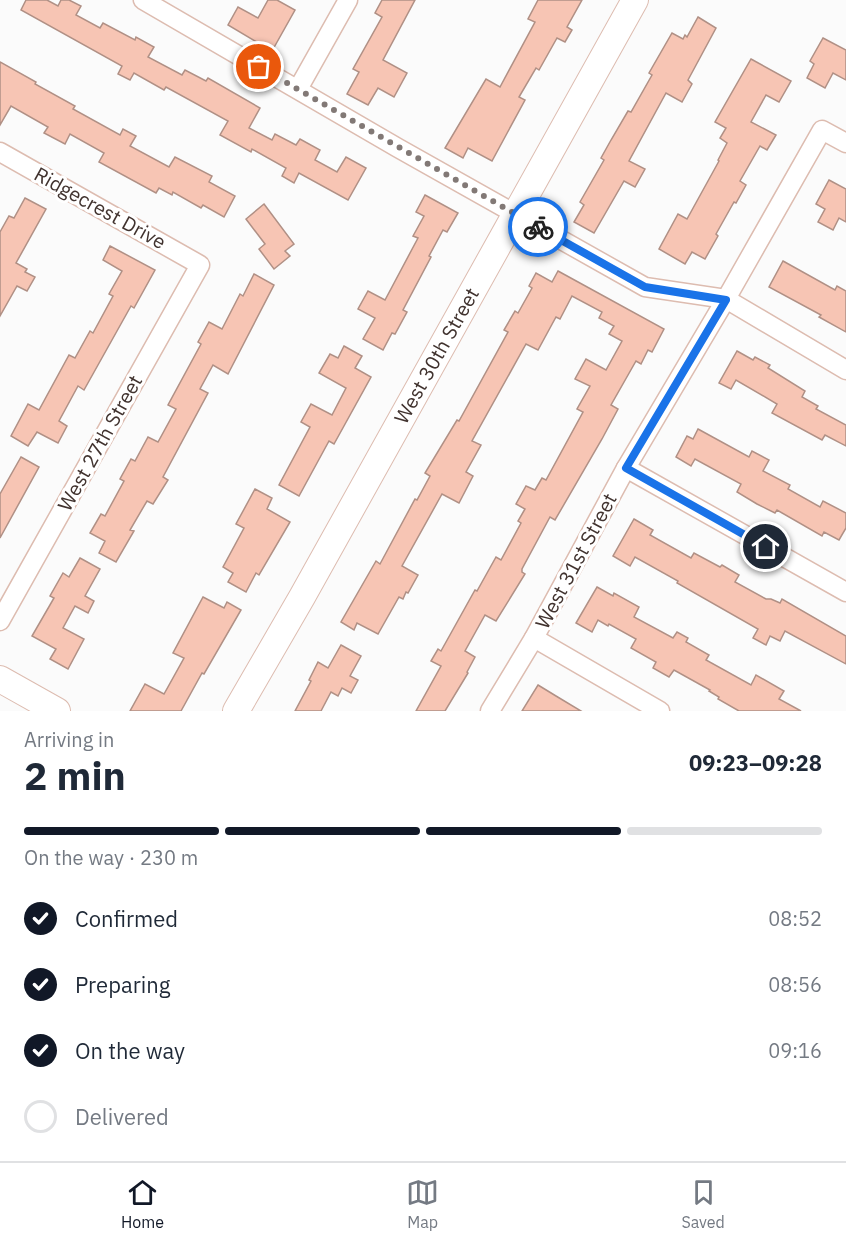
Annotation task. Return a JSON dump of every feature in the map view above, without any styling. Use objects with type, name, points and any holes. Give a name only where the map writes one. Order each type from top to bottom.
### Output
[{"type":"main road","name":"West 30th Street","points":[[236,711],[635,0]]},
{"type":"main road","points":[[0,679],[57,711]]},
{"type":"street","points":[[143,0],[645,287],[726,300],[846,370]]},
{"type":"street","points":[[298,89],[348,0]]},
{"type":"street","name":"West 31st Street","points":[[490,711],[534,638],[626,468],[726,300],[822,130],[846,143]]},
{"type":"street","name":"Ridgecrest Drive","points":[[1,156],[200,265]]},
{"type":"street","name":"West 27th Street","points":[[0,621],[200,265]]},
{"type":"street","points":[[626,468],[846,592]]},
{"type":"street","points":[[534,638],[660,711]]},
{"type":"building","points":[[26,0],[47,0],[58,6],[61,0],[69,0],[81,6],[76,15],[100,28],[103,23],[154,47],[148,57],[182,75],[185,70],[206,81],[208,78],[260,108],[249,128],[272,140],[275,134],[296,145],[300,139],[320,150],[315,160],[337,172],[346,157],[366,168],[348,200],[299,173],[294,183],[282,176],[286,168],[220,135],[228,121],[166,87],[164,90],[134,73],[130,80],[118,74],[122,66],[21,10]]},
{"type":"building","points":[[268,0],[277,0],[295,10],[272,51],[228,25],[238,7],[258,18]]},
{"type":"building","points":[[382,0],[415,0],[383,60],[407,73],[394,97],[378,88],[368,105],[347,94],[359,72],[353,69],[382,17],[375,13]]},
{"type":"building","points":[[538,0],[582,0],[567,27],[572,30],[565,42],[557,38],[539,70],[536,68],[519,97],[525,100],[492,161],[468,148],[463,158],[445,148],[486,79],[500,87],[535,22],[528,19]]},
{"type":"building","points":[[698,17],[716,28],[688,80],[692,84],[682,102],[666,93],[629,161],[645,169],[635,187],[624,181],[594,233],[574,222],[584,205],[580,202],[604,160],[601,158],[628,111],[631,112],[652,75],[649,73],[672,33],[683,39],[685,35],[687,37]]},
{"type":"building","points":[[823,38],[846,50],[846,80],[833,73],[825,88],[807,78],[814,64],[810,61]]},
{"type":"building","points":[[751,59],[791,81],[779,102],[766,95],[751,122],[776,135],[767,150],[760,146],[740,181],[746,185],[716,234],[718,236],[705,259],[692,252],[685,264],[659,249],[678,214],[687,219],[719,161],[727,143],[720,138],[726,128],[715,122]]},
{"type":"building","points":[[0,62],[75,106],[73,109],[120,135],[123,129],[136,136],[130,146],[169,167],[175,157],[212,176],[209,182],[235,196],[224,217],[203,205],[201,208],[173,192],[172,195],[159,188],[156,193],[99,162],[104,153],[70,134],[65,144],[44,133],[48,127],[11,106],[0,125]]},
{"type":"building","points":[[829,180],[846,189],[846,222],[839,218],[833,230],[818,222],[825,209],[816,204]]},
{"type":"building","points":[[425,195],[458,213],[447,232],[443,230],[403,310],[407,312],[383,350],[363,339],[375,318],[358,309],[368,291],[385,300],[418,238],[413,236],[424,216],[416,212]]},
{"type":"building","points":[[25,198],[46,209],[16,263],[27,269],[25,272],[35,277],[27,291],[17,286],[0,316],[0,232],[9,216],[14,218]]},
{"type":"building","points":[[264,204],[294,244],[285,251],[290,256],[274,269],[259,249],[265,244],[246,219]]},
{"type":"building","points":[[110,246],[155,270],[134,308],[131,306],[84,390],[78,386],[59,421],[67,426],[58,443],[37,432],[28,446],[11,436],[28,404],[39,410],[69,355],[75,358],[90,331],[93,333],[113,296],[109,294],[122,271],[103,260]]},
{"type":"building","points":[[783,261],[835,290],[837,286],[846,291],[846,332],[819,317],[821,315],[769,287]]},
{"type":"building","points":[[558,271],[664,329],[652,352],[648,350],[641,364],[636,361],[611,405],[618,409],[602,439],[555,520],[550,517],[522,569],[525,574],[496,621],[485,615],[465,651],[475,657],[445,711],[416,711],[441,666],[431,661],[438,649],[441,651],[496,557],[501,560],[521,523],[518,521],[525,509],[516,504],[526,486],[535,490],[542,478],[546,480],[583,412],[577,409],[590,386],[575,379],[586,359],[606,370],[622,341],[609,334],[614,326],[599,318],[602,312],[572,296],[560,319],[556,317],[538,350],[526,344],[472,441],[481,445],[466,472],[473,476],[459,503],[442,494],[402,566],[418,575],[408,593],[406,592],[403,599],[399,597],[378,634],[357,623],[354,630],[341,622],[376,561],[380,564],[415,499],[417,500],[430,476],[425,473],[457,420],[459,421],[508,332],[504,330],[515,311],[518,313],[532,288],[529,286],[536,273],[552,282]]},
{"type":"building","points":[[254,274],[274,285],[228,374],[213,365],[200,389],[208,393],[163,477],[168,480],[153,504],[147,501],[130,530],[134,531],[116,562],[99,553],[105,541],[90,533],[101,514],[105,516],[124,481],[120,479],[131,459],[135,461],[148,437],[158,442],[176,409],[168,405],[201,344],[198,342],[209,322],[222,329],[240,294],[243,296]]},
{"type":"building","points":[[344,346],[362,356],[355,368],[371,377],[334,444],[329,441],[299,496],[279,485],[310,427],[301,422],[311,404],[332,415],[346,388],[319,373],[330,354],[338,358]]},
{"type":"building","points":[[737,351],[753,360],[755,357],[770,365],[768,368],[805,391],[802,397],[818,406],[816,409],[846,425],[846,446],[825,435],[822,440],[772,413],[777,404],[736,380],[731,389],[719,383]]},
{"type":"building","points":[[698,429],[749,457],[752,451],[769,460],[763,471],[790,485],[788,489],[820,507],[823,501],[846,513],[846,528],[839,540],[824,532],[822,536],[777,510],[775,513],[757,504],[737,492],[741,484],[695,459],[691,466],[676,457],[687,436],[693,439]]},
{"type":"building","points":[[21,457],[39,467],[0,538],[0,494]]},
{"type":"building","points":[[255,489],[272,498],[267,509],[290,522],[259,575],[256,573],[246,592],[228,582],[233,573],[223,567],[244,528],[236,524]]},
{"type":"building","points":[[634,519],[653,530],[650,535],[691,558],[694,553],[720,567],[722,565],[739,575],[735,582],[766,599],[780,603],[782,599],[846,636],[846,664],[785,631],[780,641],[770,636],[766,645],[753,638],[758,629],[677,583],[678,581],[635,557],[630,566],[613,556]]},
{"type":"building","points":[[80,558],[100,569],[85,596],[94,601],[88,613],[75,606],[63,628],[84,639],[68,669],[50,659],[56,649],[32,636],[54,598],[50,596],[63,573],[69,577]]},
{"type":"building","points":[[597,587],[613,596],[614,593],[639,607],[634,617],[673,638],[677,632],[688,638],[686,642],[709,655],[706,660],[751,685],[756,675],[784,691],[779,699],[801,711],[739,711],[718,699],[719,697],[710,690],[674,670],[669,677],[653,668],[656,662],[631,648],[636,639],[609,624],[608,626],[598,620],[592,632],[576,623]]},
{"type":"building","points":[[203,597],[224,608],[227,602],[241,610],[181,711],[130,711],[145,684],[164,694],[184,658],[173,653]]},
{"type":"building","points":[[341,645],[361,656],[350,676],[358,680],[351,693],[342,688],[338,696],[331,692],[321,711],[295,711],[318,662],[328,668]]},
{"type":"building","points":[[538,685],[556,696],[581,711],[522,711]]},
{"type":"way so far","points":[[259,67],[538,227]]},
{"type":"route","points":[[538,227],[645,287],[726,300],[626,468],[766,547]]}]
